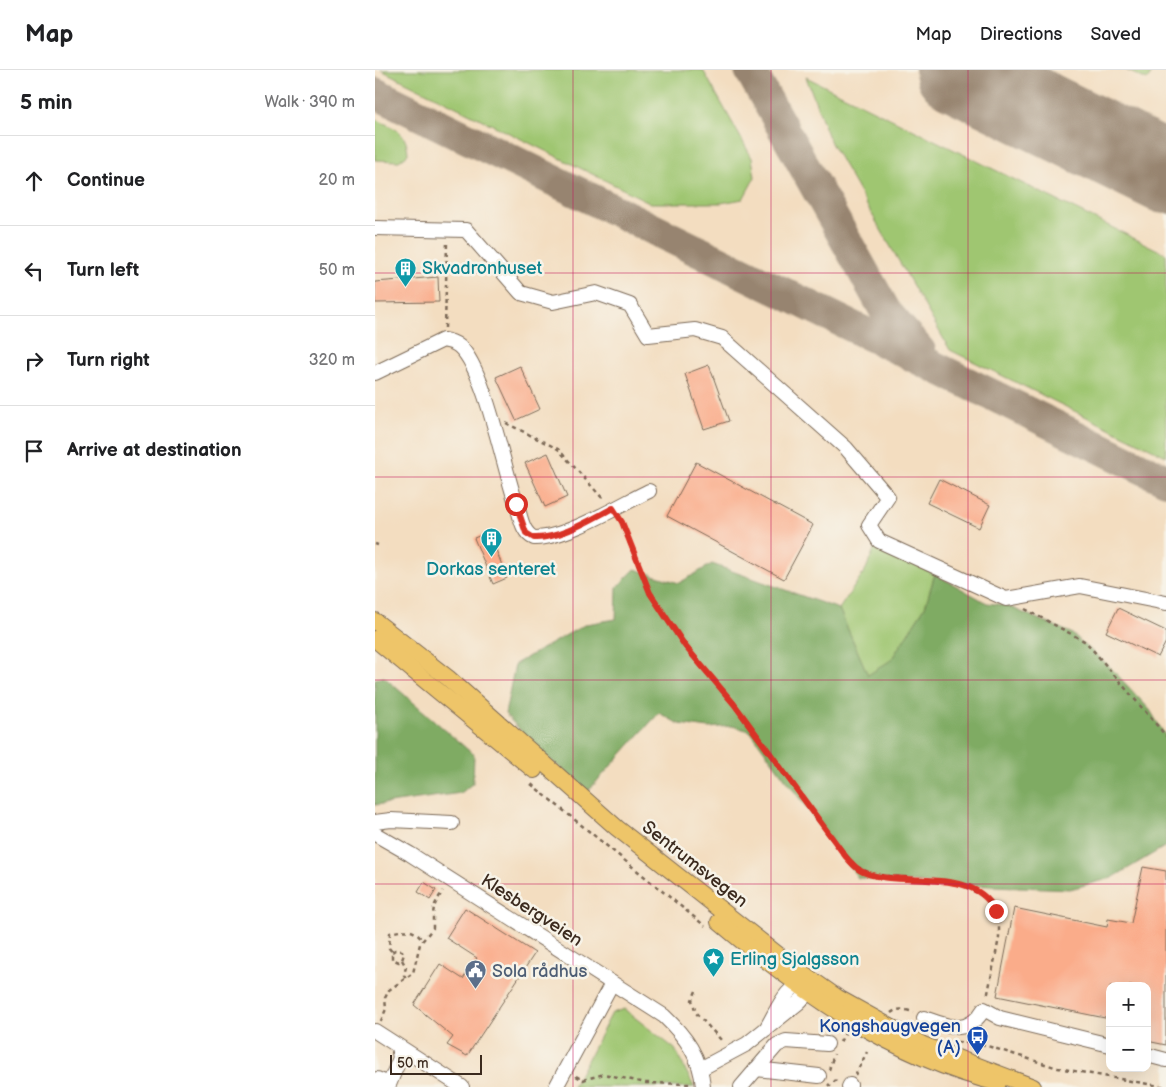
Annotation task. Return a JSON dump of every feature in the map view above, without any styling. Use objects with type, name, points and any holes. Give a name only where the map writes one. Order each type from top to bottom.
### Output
[{"type":"main road","name":"Sentrumsvegen","points":[[378,635],[745,944],[879,1038],[918,1057],[959,1073],[1004,1084],[1029,1086]]},
{"type":"street","points":[[375,228],[466,230],[521,293],[553,302],[596,293],[630,305],[648,335],[695,330],[722,338],[846,448],[888,496],[869,525],[879,541],[1006,599],[1080,586],[1166,603]]},
{"type":"street","points":[[375,372],[443,340],[451,341],[461,348],[483,392],[516,504],[529,536],[534,538],[547,537],[582,524],[649,491]]},
{"type":"street","points":[[375,822],[391,820],[453,823]]},
{"type":"street","name":"Klesbergveien","points":[[375,834],[410,854],[664,1016],[684,1036],[702,1068]]},
{"type":"street","points":[[556,1087],[612,983]]},
{"type":"street","points":[[699,1084],[702,1068],[731,1054],[798,1004],[805,985]]},
{"type":"street","points":[[924,1018],[953,1027],[963,1027],[974,1022],[984,1009],[1000,1018],[1106,1045]]},
{"type":"street","points":[[376,1031],[462,1087]]},
{"type":"street","points":[[741,1087],[773,1049],[786,1041],[827,1044]]},
{"type":"street","points":[[375,1083],[377,1080],[389,1085],[400,1058],[398,1046]]},
{"type":"street","points":[[1151,1056],[1166,1060]]},
{"type":"street","points":[[756,1069],[828,1076]]},
{"type":"path","points":[[443,340],[447,313],[447,230]]},
{"type":"path","points":[[491,416],[558,449],[613,508],[622,522],[650,593],[685,646],[734,704],[846,857],[859,870],[874,875],[948,881],[963,885],[982,896],[993,906],[999,921],[998,951],[984,1009]]},
{"type":"path","points":[[1006,599],[1086,642],[1166,736]]},
{"type":"path","points":[[525,778],[709,930]]},
{"type":"path","points":[[376,1031],[386,1009],[385,998],[389,990],[406,980],[416,966],[422,940],[433,928],[431,913],[445,888]]},
{"type":"path","points":[[402,960],[395,962],[391,956],[392,952],[389,948],[390,933],[409,929],[417,933],[422,940]]},
{"type":"path","points":[[392,952],[395,950],[401,951],[404,954],[402,960],[406,967],[404,976],[406,980]]},
{"type":"path","points":[[696,991],[692,1000],[696,1013],[727,1046],[731,1054]]},
{"type":"path","points":[[887,1018],[895,1010],[903,1009],[915,1012],[924,1018]]},
{"type":"path","points":[[837,1028],[853,1037]]},
{"type":"path","points":[[845,1033],[832,1059],[828,1076],[849,1086],[867,1052]]},
{"type":"path","points":[[951,1037],[957,1042],[981,1044],[1058,1068],[1165,1087]]},
{"type":"path","points":[[573,1074],[583,1080],[604,1074],[674,1085],[699,1084]]},
{"type":"green space","points":[[381,70],[703,70],[752,158],[755,177],[743,199],[721,203],[651,203]]},
{"type":"green space","points":[[1126,70],[1154,70],[1147,80]]},
{"type":"green space","points":[[806,77],[1166,254],[1166,456],[950,350],[831,143]]},
{"type":"green space","points":[[375,119],[398,131],[405,140],[408,154],[399,161],[375,160]]},
{"type":"green space","points":[[875,547],[935,574],[925,607],[891,660],[868,676],[839,609],[866,569]]},
{"type":"green space","points":[[712,564],[839,609],[868,675],[891,660],[925,607],[935,574],[987,603],[1005,605],[1071,633],[1110,667],[1150,710],[1166,737],[1166,846],[1112,878],[1070,889],[941,884],[858,878],[750,731],[732,726],[709,728],[679,724],[659,713],[588,791],[543,754],[505,714],[515,664],[586,624],[616,619],[617,587],[635,569],[679,583]]},
{"type":"green space","points":[[384,677],[474,755],[473,783],[461,793],[375,805],[375,679]]},
{"type":"green space","points":[[624,1009],[675,1049],[694,1087],[573,1087],[612,1013]]},
{"type":"building","name":"Skvadronhuset","points":[[438,277],[439,302],[375,303],[375,282]]},
{"type":"building","points":[[709,365],[729,421],[704,429],[685,374]]},
{"type":"building","points":[[520,366],[540,409],[516,420],[496,377]]},
{"type":"building","points":[[548,453],[567,497],[545,507],[525,463]]},
{"type":"building","points":[[696,462],[813,525],[784,579],[667,516]]},
{"type":"building","points":[[939,479],[990,505],[979,528],[927,503]]},
{"type":"building","name":"Dorkas senteret","points":[[489,532],[507,578],[493,584],[474,538]]},
{"type":"building","points":[[1118,608],[1166,631],[1166,642],[1158,657],[1106,632]]},
{"type":"building","points":[[1143,867],[1166,871],[1166,1045],[1151,1042],[1151,982],[1106,982],[1106,1018],[997,996],[1014,908],[1107,927],[1108,919],[1131,923]]},
{"type":"building","points":[[424,882],[436,890],[430,900],[418,892]]},
{"type":"building","points":[[465,908],[535,953],[467,1056],[447,1045],[453,1037],[414,1005],[440,964],[463,979],[477,958],[446,938]]},
{"type":"taxiway","points":[[750,70],[886,312],[920,351]]},
{"type":"taxiway","points":[[375,93],[1166,480]]},
{"type":"runway","points":[[956,70],[1166,173]]},
{"type":"place","name":"Skvadronhuset","points":[[406,287]]},
{"type":"place","name":"Dorkas senteret","points":[[491,558]]},
{"type":"place","name":"Erling Sjalgsson","points":[[714,978]]},
{"type":"place","name":"Sola rådhus","points":[[476,990]]},
{"type":"place","name":"Kongshaugvegen (A)","points":[[977,1055]]},
{"type":"route","points":[[516,504],[526,533],[534,538],[547,537],[582,524],[613,508],[622,522],[650,593],[685,646],[734,704],[846,857],[859,870],[874,875],[902,879],[948,881],[963,885],[986,898],[996,911]]}]
